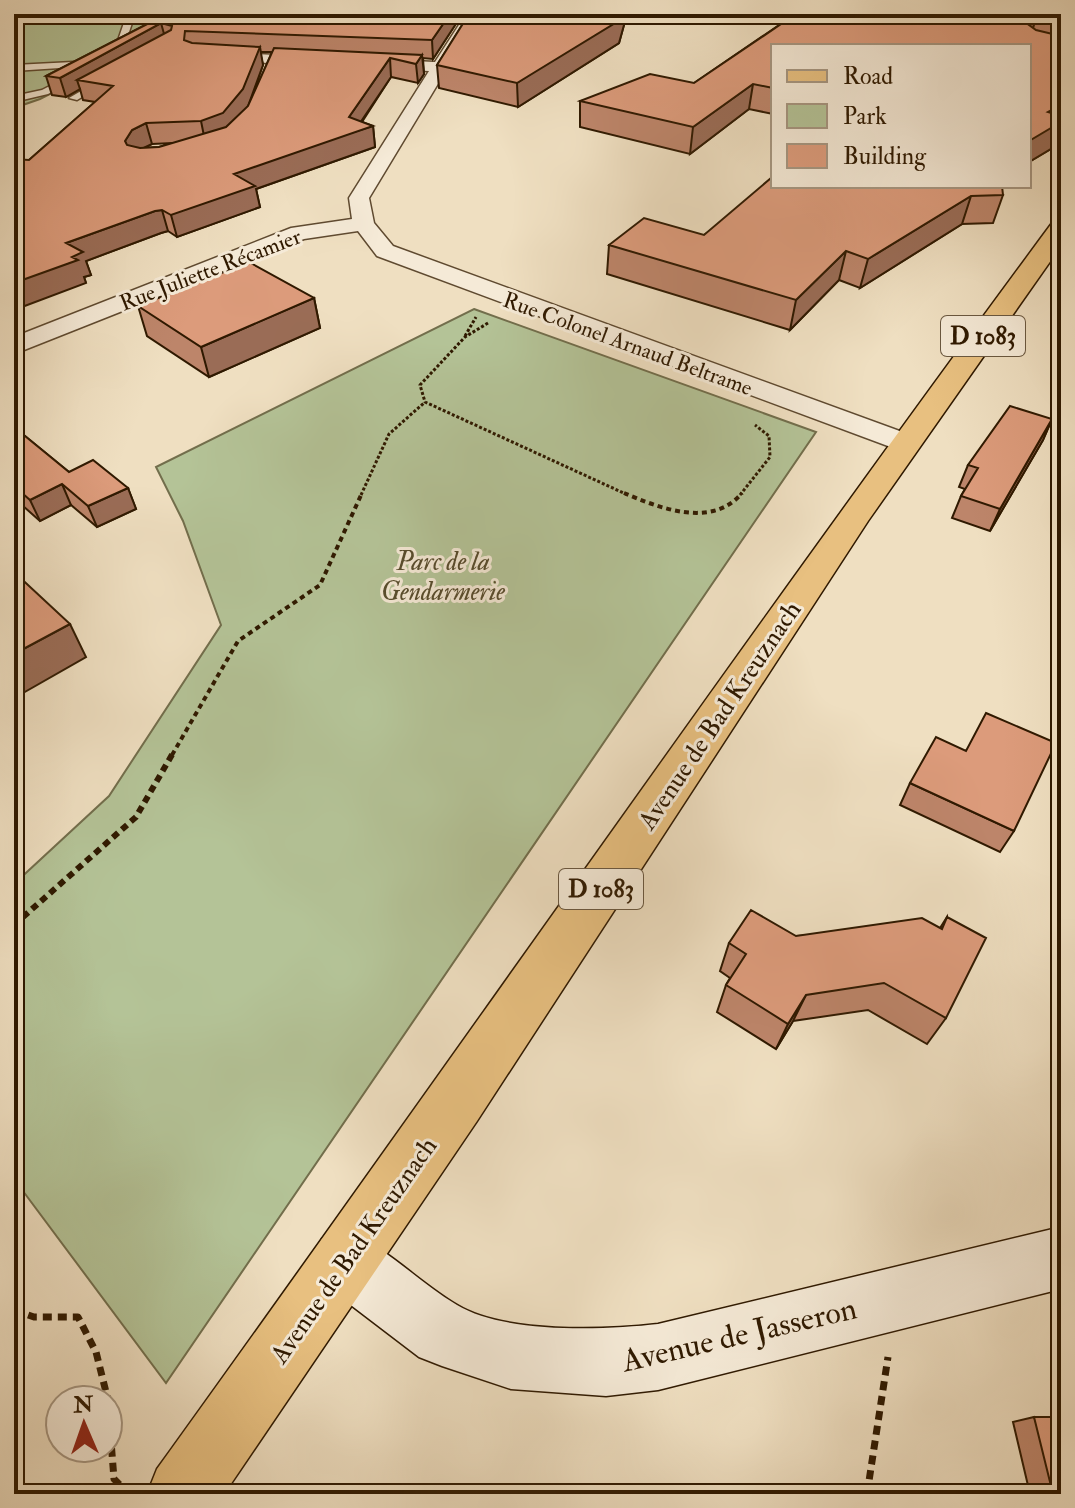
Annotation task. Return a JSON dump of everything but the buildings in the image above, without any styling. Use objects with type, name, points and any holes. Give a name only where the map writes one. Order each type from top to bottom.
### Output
[{"type":"main road","name":"Avenue de Bad Kreuznach","points":[[167,1490],[344,1261],[906,443],[1061,228]]},
{"type":"main road","name":"Avenue de Jasseron","points":[[344,1261],[442,1334],[511,1356],[606,1363],[658,1357],[1061,1258]]},
{"type":"street","points":[[363,224],[359,198],[473,14]]},
{"type":"street","points":[[197,54],[271,63],[441,67]]},
{"type":"street","name":"Rue Colonel Arnaud Beltrame","points":[[363,224],[385,251],[519,303],[906,443]]},
{"type":"street","name":"Rue Juliette Récamier","points":[[14,346],[299,233],[363,224]]},
{"type":"lane","points":[[14,99],[45,92],[118,53],[131,14]]},
{"type":"lane","points":[[460,14],[473,14]]},
{"type":"lane","points":[[14,68],[100,63]]},
{"type":"lane","points":[[74,98],[113,77]]},
{"type":"path","points":[[519,303],[465,337],[420,385],[425,402],[662,510],[706,513],[734,502],[770,457],[769,436],[751,423]]},
{"type":"path","points":[[487,323],[502,328]]},
{"type":"path","points":[[14,925],[136,817],[238,641],[320,585],[389,434],[425,402]]},
{"type":"path","points":[[866,1493],[898,1298]]},
{"type":"path","points":[[14,1310],[34,1317],[78,1317],[96,1352],[104,1384]]},
{"type":"path","points":[[113,1464],[114,1479],[167,1490]]},
{"type":"green space","points":[[14,14],[206,14],[40,99],[14,108]]},
{"type":"green space","name":"Parc de la Gendarmerie","points":[[474,309],[816,432],[166,1383],[14,1179],[14,884],[109,796],[221,625],[183,521],[156,467]]}]
